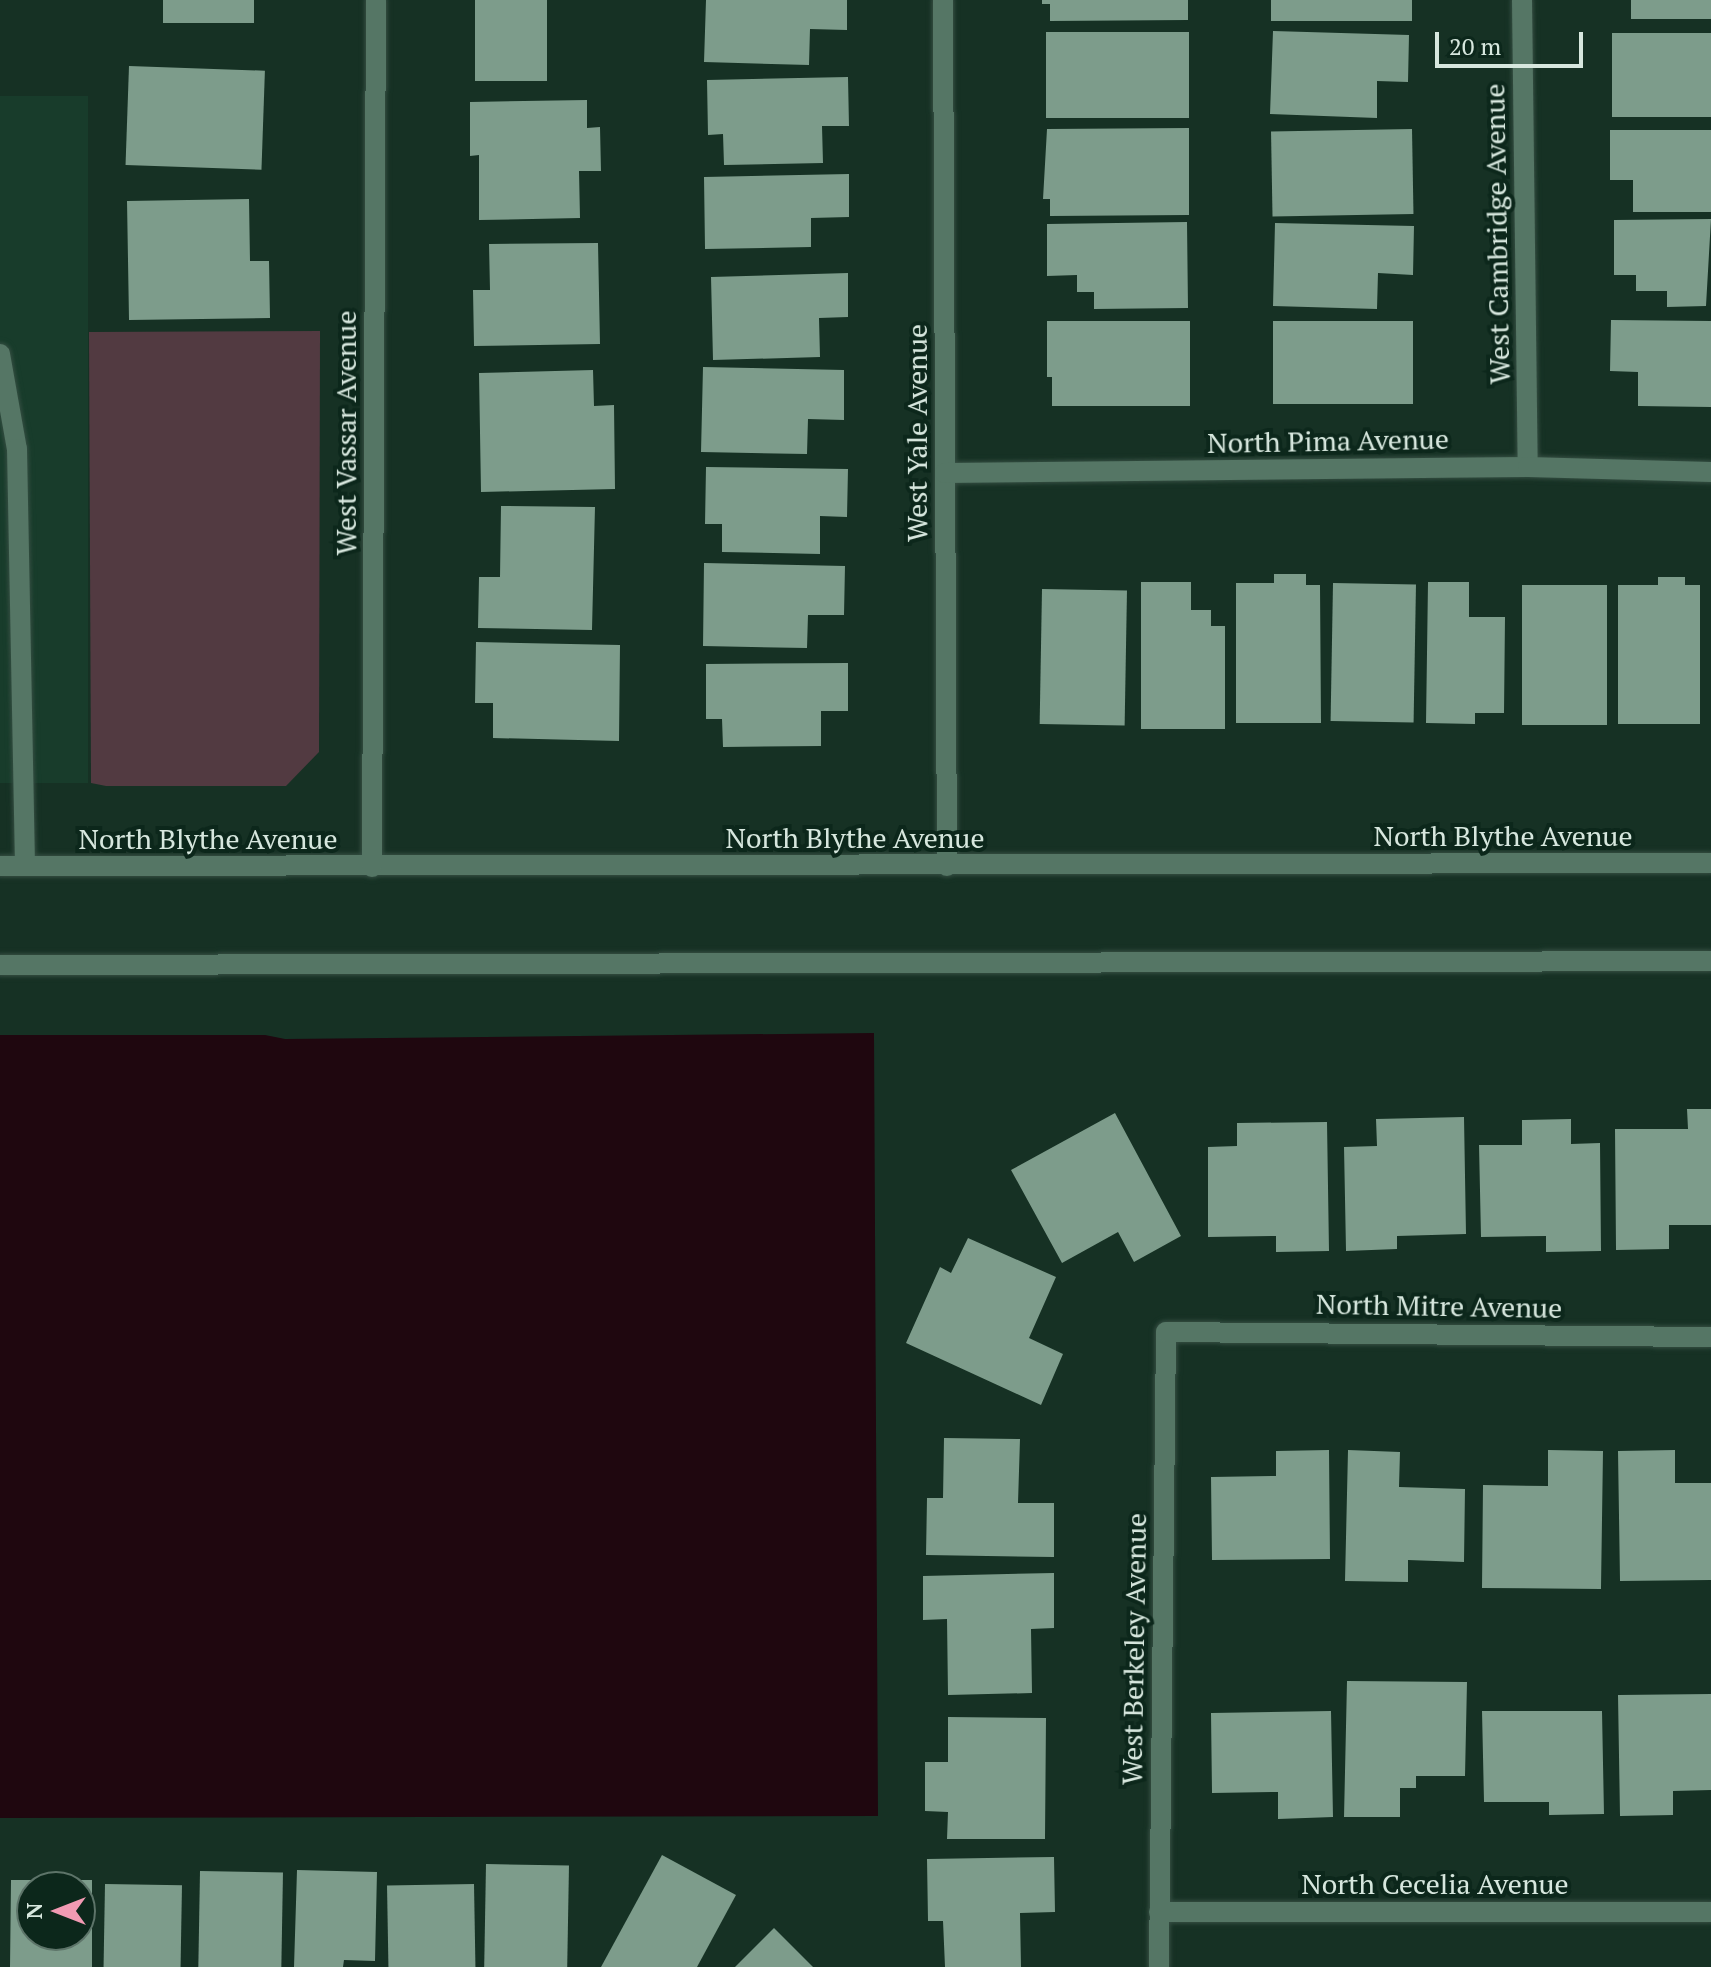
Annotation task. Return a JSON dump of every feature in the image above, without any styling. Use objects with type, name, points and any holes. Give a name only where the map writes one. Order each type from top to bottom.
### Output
[{"type":"street","name":"West Vassar Avenue","points":[[372,867],[376,0]]},
{"type":"street","name":"West Yale Avenue","points":[[943,0],[947,866]]},
{"type":"street","name":"West Cambridge Avenue","points":[[1522,0],[1528,467]]},
{"type":"street","points":[[0,354],[17,449],[25,866]]},
{"type":"street","name":"North Pima Avenue","points":[[945,473],[1528,467],[1711,472]]},
{"type":"street","points":[[0,677],[21,678]]},
{"type":"street","name":"North Blythe Avenue","points":[[0,866],[1711,863]]},
{"type":"street","points":[[0,965],[1711,961]]},
{"type":"street","name":"North Mitre Avenue","points":[[1166,1332],[1711,1337]]},
{"type":"street","name":"West Berkeley Avenue","points":[[1159,1967],[1166,1332]]},
{"type":"street","name":"North Cecelia Avenue","points":[[1159,1912],[1711,1912]]},
{"type":"shaded area","points":[[0,96],[88,96],[88,783],[0,783]]},
{"type":"shaded area","points":[[320,331],[319,752],[286,786],[106,786],[91,783],[89,332]]},
{"type":"shaded area","points":[[874,1033],[878,1816],[0,1818],[0,1035],[265,1035],[285,1039]]},
{"type":"building","points":[[163,0],[254,0],[254,23],[163,23]]},
{"type":"building","points":[[475,0],[547,0],[547,81],[475,81]]},
{"type":"building","points":[[706,0],[847,0],[847,30],[810,29],[809,65],[704,62]]},
{"type":"building","points":[[1042,0],[1188,0],[1188,20],[1050,21],[1050,4],[1042,4]]},
{"type":"building","points":[[1271,0],[1412,0],[1412,21],[1271,21]]},
{"type":"building","points":[[1631,0],[1711,0],[1711,19],[1631,19]]},
{"type":"building","points":[[1273,31],[1409,35],[1408,82],[1377,81],[1377,118],[1270,114]]},
{"type":"building","points":[[1046,32],[1189,32],[1189,118],[1046,118]]},
{"type":"building","points":[[1612,33],[1711,33],[1711,117],[1612,117]]},
{"type":"building","points":[[129,66],[265,71],[261,170],[126,165]]},
{"type":"building","points":[[848,77],[849,126],[822,126],[823,163],[724,165],[723,134],[708,135],[707,80]]},
{"type":"building","points":[[587,100],[587,128],[600,127],[601,171],[579,171],[580,218],[479,220],[479,155],[470,156],[470,102]]},
{"type":"building","points":[[1189,128],[1189,215],[1050,216],[1050,199],[1043,199],[1047,129]]},
{"type":"building","points":[[1412,129],[1413,214],[1273,216],[1271,131]]},
{"type":"building","points":[[1610,130],[1711,130],[1711,212],[1633,212],[1633,180],[1610,180]]},
{"type":"building","points":[[849,174],[849,217],[811,218],[811,247],[705,249],[704,177]]},
{"type":"building","points":[[249,199],[250,261],[269,261],[270,318],[129,320],[127,201]]},
{"type":"building","points":[[1711,219],[1706,306],[1667,307],[1667,291],[1636,291],[1636,275],[1614,275],[1614,220]]},
{"type":"building","points":[[1187,222],[1188,308],[1094,309],[1094,292],[1077,292],[1077,275],[1047,276],[1047,224]]},
{"type":"building","points":[[1275,223],[1414,226],[1413,275],[1378,273],[1377,309],[1273,306]]},
{"type":"building","points":[[598,243],[600,344],[474,346],[473,290],[490,290],[489,244]]},
{"type":"building","points":[[848,273],[848,317],[819,318],[820,357],[713,360],[711,277]]},
{"type":"building","points":[[1611,320],[1711,321],[1711,407],[1638,406],[1638,372],[1610,371]]},
{"type":"building","points":[[1047,321],[1190,321],[1190,406],[1052,406],[1052,377],[1047,377]]},
{"type":"building","points":[[1273,321],[1413,321],[1413,404],[1273,404]]},
{"type":"building","points":[[703,367],[844,370],[844,420],[808,419],[807,454],[701,452]]},
{"type":"building","points":[[593,370],[594,406],[614,405],[615,489],[481,492],[479,373]]},
{"type":"building","points":[[706,467],[848,469],[847,517],[820,516],[820,554],[722,552],[722,524],[705,524]]},
{"type":"building","points":[[501,506],[595,507],[592,630],[478,628],[479,577],[500,577]]},
{"type":"building","points":[[704,563],[845,566],[844,615],[808,615],[807,648],[703,646]]},
{"type":"building","points":[[1274,574],[1306,574],[1306,585],[1320,585],[1321,723],[1236,723],[1236,583],[1274,583]]},
{"type":"building","points":[[1658,577],[1685,577],[1685,585],[1700,585],[1700,724],[1618,724],[1618,585],[1658,585]]},
{"type":"building","points":[[1141,582],[1191,582],[1191,610],[1211,610],[1211,626],[1225,626],[1225,729],[1141,729]]},
{"type":"building","points":[[1428,582],[1469,582],[1469,617],[1505,617],[1504,713],[1475,713],[1475,724],[1426,723]]},
{"type":"building","points":[[1333,583],[1416,584],[1414,722],[1331,721]]},
{"type":"building","points":[[1522,585],[1607,585],[1607,725],[1522,725]]},
{"type":"building","points":[[1042,589],[1127,590],[1125,725],[1040,724]]},
{"type":"building","points":[[476,642],[620,645],[619,741],[493,738],[493,703],[475,703]]},
{"type":"building","points":[[848,663],[848,711],[821,711],[821,746],[723,747],[722,719],[706,719],[706,664]]},
{"type":"building","points":[[1687,1109],[1711,1109],[1711,1225],[1669,1225],[1669,1249],[1616,1250],[1615,1129],[1688,1129]]},
{"type":"building","points":[[1115,1113],[1181,1236],[1134,1262],[1118,1232],[1062,1263],[1011,1170]]},
{"type":"building","points":[[1464,1117],[1466,1234],[1397,1236],[1397,1249],[1346,1251],[1344,1147],[1377,1146],[1376,1119]]},
{"type":"building","points":[[1571,1119],[1571,1144],[1600,1143],[1601,1251],[1546,1252],[1546,1236],[1481,1237],[1479,1145],[1522,1145],[1522,1120]]},
{"type":"building","points":[[1327,1122],[1329,1251],[1276,1252],[1276,1236],[1208,1237],[1208,1147],[1237,1146],[1237,1123]]},
{"type":"building","points":[[968,1238],[1056,1277],[1029,1338],[1063,1354],[1041,1405],[906,1343],[940,1267],[951,1273]]},
{"type":"building","points":[[944,1438],[1020,1439],[1018,1503],[1054,1503],[1054,1557],[926,1555],[927,1498],[943,1498]]},
{"type":"building","points":[[1329,1450],[1330,1559],[1212,1560],[1211,1477],[1276,1476],[1276,1451]]},
{"type":"building","points":[[1348,1450],[1400,1452],[1399,1487],[1465,1489],[1464,1562],[1408,1560],[1408,1582],[1345,1581]]},
{"type":"building","points":[[1548,1450],[1603,1451],[1601,1589],[1482,1588],[1483,1485],[1548,1486]]},
{"type":"building","points":[[1675,1450],[1675,1483],[1711,1483],[1711,1580],[1620,1581],[1618,1451]]},
{"type":"building","points":[[1054,1573],[1054,1628],[1031,1629],[1032,1693],[948,1695],[947,1619],[923,1620],[923,1576]]},
{"type":"building","points":[[1347,1681],[1467,1682],[1465,1776],[1416,1776],[1416,1788],[1400,1788],[1400,1817],[1344,1817]]},
{"type":"building","points":[[1711,1694],[1711,1790],[1673,1791],[1673,1815],[1620,1816],[1618,1695]]},
{"type":"building","points":[[1331,1711],[1333,1817],[1278,1819],[1278,1792],[1212,1793],[1211,1713]]},
{"type":"building","points":[[1482,1711],[1602,1711],[1604,1814],[1549,1815],[1549,1802],[1484,1802]]},
{"type":"building","points":[[948,1717],[1046,1718],[1045,1839],[947,1839],[948,1812],[925,1811],[925,1762],[948,1762]]},
{"type":"building","points":[[662,1855],[736,1895],[697,1967],[601,1967]]},
{"type":"building","points":[[1054,1857],[1055,1912],[1020,1913],[1021,1967],[945,1967],[943,1921],[928,1921],[927,1859]]},
{"type":"building","points":[[486,1864],[569,1865],[567,1967],[484,1967]]},
{"type":"building","points":[[297,1870],[377,1872],[375,1961],[344,1960],[343,1967],[294,1967]]},
{"type":"building","points":[[200,1871],[283,1872],[281,1967],[198,1967]]},
{"type":"building","points":[[11,1880],[16,1880],[16,1951],[92,1951],[92,1967],[10,1967]]},
{"type":"building","points":[[105,1884],[182,1885],[181,1967],[104,1967]]},
{"type":"building","points":[[474,1884],[475,1967],[388,1967],[387,1886]]},
{"type":"building","points":[[774,1928],[813,1967],[735,1967]]}]
